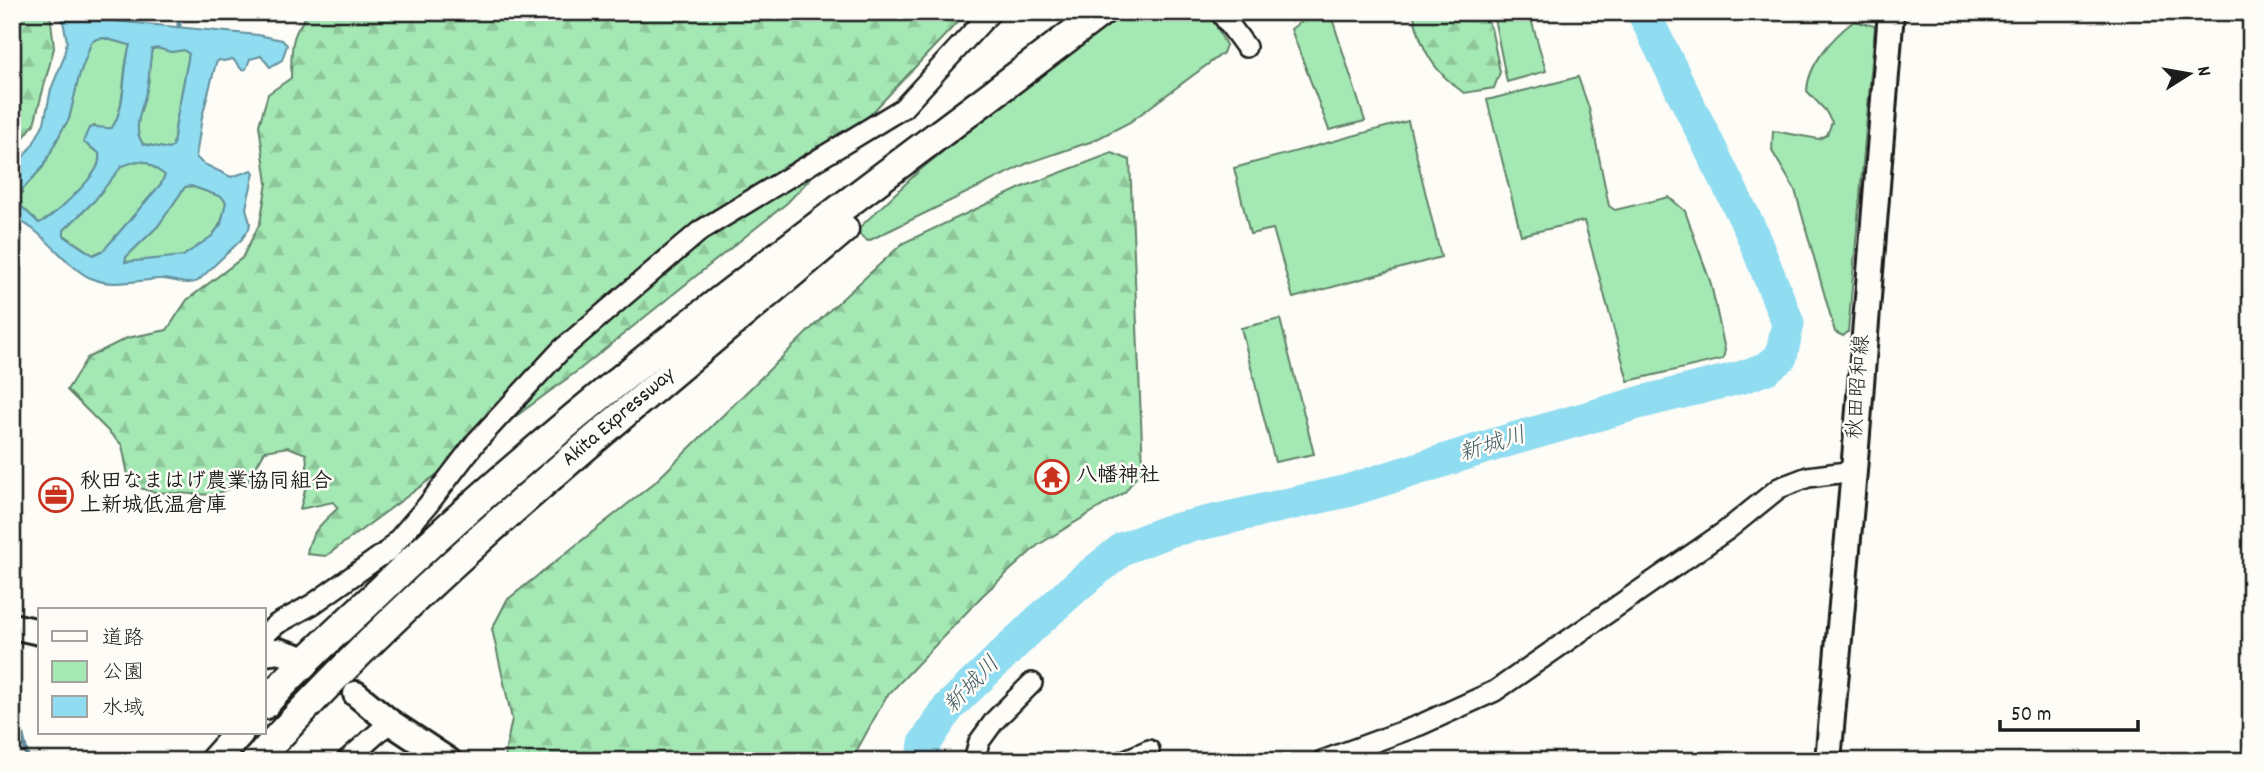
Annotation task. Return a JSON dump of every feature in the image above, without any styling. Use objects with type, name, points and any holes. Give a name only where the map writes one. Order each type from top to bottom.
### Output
[{"type":"highway","name":"Akita Expressway","points":[[266,703],[443,530],[565,425],[877,181],[1101,12]]},
{"type":"highway","name":"Akita Expressway","points":[[256,761],[305,706],[431,583],[549,477],[903,180],[1000,90]]},
{"type":"highway","points":[[214,761],[238,734]]},
{"type":"main road","name":"秋田昭和線","points":[[1828,761],[1891,12]]},
{"type":"main road","points":[[12,626],[38,632]]},
{"type":"main road","points":[[266,653],[278,651],[295,656]]},
{"type":"main road","points":[[356,694],[390,722],[449,761]]},
{"type":"street","points":[[266,633],[389,550],[476,442],[562,349],[700,231],[903,108],[991,12]]},
{"type":"street","points":[[1220,12],[1246,47]]},
{"type":"street","points":[[1322,761],[1420,725],[1495,691],[1727,530],[1779,488],[1808,477],[1854,471]]},
{"type":"street","points":[[974,761],[979,742],[995,720],[1032,683]]},
{"type":"street","points":[[346,761],[390,722]]},
{"type":"street","points":[[1123,761],[1149,750]]},
{"type":"green space","points":[[12,12],[50,12],[54,48],[34,124],[12,153]]},
{"type":"green space","points":[[310,12],[967,12],[787,203],[580,369],[326,556],[307,554],[308,547],[318,528],[338,508],[333,502],[300,509],[306,482],[306,454],[288,447],[265,451],[248,481],[213,495],[153,492],[130,485],[122,445],[67,390],[87,358],[127,338],[167,330],[187,300],[242,258],[260,223],[267,183],[259,125],[268,94],[291,78],[295,35]]},
{"type":"green space","points":[[1128,12],[1235,12],[1217,28],[1226,45],[1223,53],[1130,122],[1093,141],[1028,163],[868,241],[860,235],[859,228],[920,170],[1039,74]]},
{"type":"green space","points":[[1314,12],[1330,12],[1365,121],[1329,130],[1291,29]]},
{"type":"green space","points":[[1413,12],[1483,12],[1491,28],[1500,72],[1494,88],[1464,93],[1453,85],[1436,68],[1424,49]]},
{"type":"green space","points":[[1490,12],[1529,12],[1546,71],[1507,82],[1495,23]]},
{"type":"green space","points":[[1854,21],[1875,26],[1848,332],[1843,336],[1835,332],[1795,190],[1772,151],[1773,131],[1819,139],[1827,135],[1832,122],[1807,91],[1808,81],[1823,52]]},
{"type":"green space","points":[[103,38],[130,45],[117,119],[112,128],[94,126],[88,146],[99,153],[98,165],[61,208],[39,223],[22,207],[22,190],[43,167],[69,119],[79,76],[91,43]]},
{"type":"green space","points":[[152,49],[171,52],[184,50],[189,54],[173,146],[169,149],[143,144],[138,131]]},
{"type":"green space","points":[[1578,77],[1589,108],[1609,206],[1615,210],[1669,197],[1685,211],[1711,284],[1725,350],[1723,359],[1628,381],[1584,221],[1521,235],[1487,100]]},
{"type":"green space","points":[[1408,121],[1441,257],[1293,298],[1273,229],[1250,234],[1234,168]]},
{"type":"green space","points":[[1112,153],[1130,160],[1143,467],[1125,492],[1038,545],[983,595],[886,697],[851,761],[507,761],[505,753],[512,719],[492,629],[507,600],[654,483],[831,309],[903,243],[1023,187]]},
{"type":"green space","points":[[137,161],[146,162],[165,175],[161,184],[104,250],[93,255],[64,235],[64,230],[94,201],[122,165]]},
{"type":"green space","points":[[191,186],[222,197],[226,203],[222,220],[213,235],[184,256],[125,263],[126,257],[158,226],[185,187]]},
{"type":"green space","points":[[1280,319],[1314,454],[1275,462],[1241,328]]},
{"type":"water","points":[[69,14],[258,35],[282,40],[287,45],[282,60],[270,67],[261,56],[250,59],[246,69],[242,70],[233,59],[219,60],[216,63],[202,117],[196,157],[202,163],[231,177],[252,170],[254,173],[246,208],[250,223],[241,240],[198,281],[98,281],[71,265],[31,228],[12,219],[12,172],[33,144],[44,123],[51,89],[63,60],[67,41],[62,16]],"holes":[[[103,38],[130,45],[117,119],[112,128],[89,128],[83,142],[99,153],[96,169],[61,208],[39,223],[22,207],[22,190],[43,167],[69,119],[79,76],[91,43]],[[152,49],[171,52],[184,50],[189,54],[173,146],[169,149],[143,144],[138,131]],[[137,161],[146,162],[165,175],[161,184],[104,250],[93,255],[64,236],[64,230],[94,201],[122,166]],[[191,186],[222,197],[226,202],[221,224],[212,236],[183,256],[125,262],[126,257],[158,226],[185,187]]]},
{"type":"waterway","points":[[179,12],[179,25]]},
{"type":"waterway","name":"新城川","points":[[923,761],[925,743],[949,707],[1036,623],[1124,548],[1169,531],[1347,491],[1506,441],[1642,402],[1743,377],[1767,368],[1781,357],[1788,323],[1750,229],[1643,12]]},
{"type":"waterway","points":[[12,692],[28,761]]},
{"type":"place","name":"八幡神社","points":[[1052,477]]},
{"type":"place","name":"秋田なまはげ農業協同組合 上新城低温倉庫","points":[[56,495]]}]
